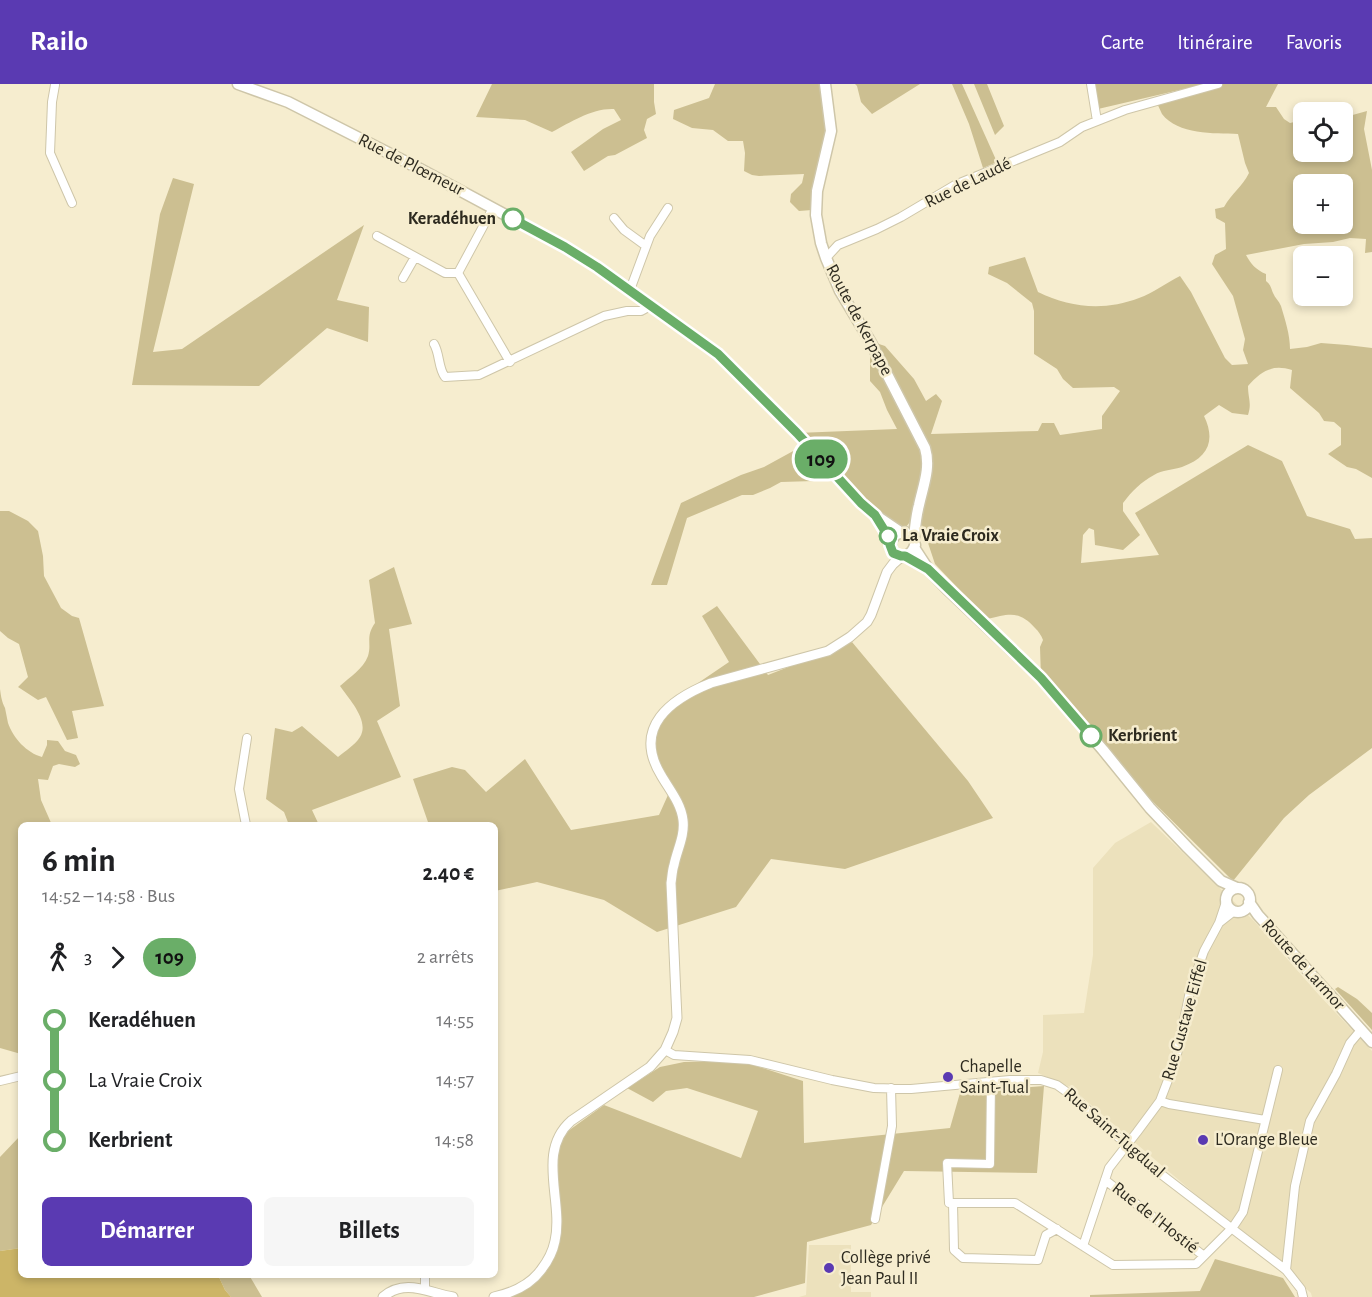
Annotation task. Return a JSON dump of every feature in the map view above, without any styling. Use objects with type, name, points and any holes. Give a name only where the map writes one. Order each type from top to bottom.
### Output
[{"type":"main road","name":"Rue de Plœmeur","points":[[238,84],[288,102],[494,208],[573,252],[641,297],[718,354],[777,412],[861,503],[908,538]]},
{"type":"main road","name":"Route de Kerpape","points":[[825,84],[831,131],[817,191],[816,215],[821,243],[840,291],[870,341],[926,448],[927,472],[917,514],[908,538]]},
{"type":"main road","name":"Rue de Plœmeur","points":[[875,515],[891,545]]},
{"type":"main road","points":[[928,569],[893,553],[891,545],[896,534],[908,538],[928,569],[1041,678],[1150,808],[1221,881],[1247,892],[1250,899],[1246,908],[1237,911],[1229,908],[1221,881]]},
{"type":"main road","points":[[903,556],[912,552],[908,538]]},
{"type":"main road","points":[[1226,899],[1231,890],[1237,888]]},
{"type":"main road","name":"Route de Larmor","points":[[1249,902],[1258,915],[1372,1042]]},
{"type":"main road","name":"Route de Larmor","points":[[1237,911],[1258,915]]},
{"type":"street","points":[[55,84],[52,102],[51,153],[72,203]]},
{"type":"street","points":[[1091,84],[1097,121]]},
{"type":"street","name":"Rue de Laudé","points":[[826,258],[838,245],[901,218],[955,185],[1060,142],[1082,127],[1125,110],[1218,84]]},
{"type":"street","points":[[458,273],[494,208]]},
{"type":"street","points":[[630,290],[650,236],[668,208]]},
{"type":"street","points":[[614,218],[624,230],[646,246]]},
{"type":"street","points":[[377,236],[445,273],[458,273]]},
{"type":"street","name":"Rue de Laudé","points":[[821,243],[838,245]]},
{"type":"street","points":[[403,278],[416,257]]},
{"type":"street","points":[[458,273],[510,362]]},
{"type":"street","points":[[627,311],[641,297]]},
{"type":"street","points":[[434,344],[442,374],[445,377],[479,375],[589,322],[627,311],[641,311],[652,305]]},
{"type":"street","points":[[856,631],[874,599],[891,545]]},
{"type":"street","points":[[494,1297],[517,1290],[530,1281],[538,1274],[554,1248],[557,1231],[553,1156],[555,1143],[561,1131],[571,1121],[650,1067],[665,1050],[673,1032],[676,1018],[671,883],[673,866],[682,837],[683,820],[678,802],[653,759],[651,743],[654,728],[669,705],[695,689],[711,682],[828,651],[850,637],[867,622],[887,572],[903,556]]},
{"type":"street","points":[[245,822],[239,789],[248,738]]},
{"type":"street","name":"Rue Gustave Eiffel","points":[[1083,1246],[1109,1168],[1160,1101],[1176,1059],[1190,991],[1207,946],[1219,923],[1226,899]]},
{"type":"street","name":"Rue Gustave Eiffel","points":[[1219,923],[1237,911]]},
{"type":"street","points":[[1286,1270],[1295,1186],[1310,1121],[1350,1043],[1361,1030]]},
{"type":"street","name":"Rue Saint-Tugdual","points":[[665,1050],[674,1054],[750,1060],[874,1088],[911,1089],[1010,1080],[1041,1080],[1057,1085],[1153,1168],[1286,1270],[1301,1289],[1304,1297]]},
{"type":"street","points":[[991,1082],[990,1164],[947,1163],[949,1203],[1015,1203],[1113,1265],[1196,1264],[1232,1228],[1243,1212],[1278,1070]]},
{"type":"street","points":[[0,1081],[18,1077]]},
{"type":"street","points":[[875,1219],[892,1126],[891,1088]]},
{"type":"street","points":[[1160,1101],[1265,1120]]},
{"type":"street","name":"Rue de l'Hostié","points":[[1105,1180],[1204,1256]]},
{"type":"street","points":[[953,1203],[954,1250],[963,1258],[1038,1260],[1046,1235],[1057,1229]]},
{"type":"street","points":[[425,1278],[425,1290]]},
{"type":"street","points":[[383,1297],[399,1288],[417,1287],[453,1297]]},
{"type":"shaded area","points":[[492,84],[654,84],[656,114],[647,119],[644,130],[647,138],[615,155],[608,156],[584,171],[571,152],[603,129],[621,120],[614,109],[590,113],[552,132],[525,120],[476,117]]},
{"type":"shaded area","points":[[715,84],[820,84],[825,119],[825,140],[813,185],[812,210],[799,211],[790,202],[791,194],[802,183],[804,174],[752,175],[744,171],[743,141],[728,141],[713,130],[692,128],[673,119],[674,110],[709,98]]},
{"type":"shaded area","points":[[855,84],[920,84],[872,114],[861,102]]},
{"type":"shaded area","points":[[952,84],[962,84],[997,162],[983,168],[969,124]]},
{"type":"shaded area","points":[[974,84],[987,84],[1004,126],[995,135]]},
{"type":"shaded area","points":[[1093,84],[1205,84],[1098,109]]},
{"type":"shaded area","points":[[1218,84],[1278,84],[1266,107],[1276,107],[1284,119],[1293,122],[1293,162],[1353,162],[1353,115],[1367,111],[1364,129],[1372,170],[1372,252],[1365,253],[1366,239],[1350,238],[1246,255],[1259,271],[1266,274],[1266,281],[1280,304],[1290,349],[1321,343],[1372,348],[1372,478],[1347,467],[1328,454],[1341,445],[1341,428],[1334,422],[1324,421],[1319,413],[1290,388],[1292,370],[1273,368],[1262,373],[1248,386],[1250,404],[1248,415],[1232,413],[1219,405],[1204,416],[1208,425],[1209,441],[1204,454],[1182,467],[1160,472],[1149,478],[1126,499],[1123,503],[1123,511],[1140,535],[1123,550],[1095,545],[1094,530],[1089,528],[1083,535],[1081,563],[1159,555],[1135,513],[1248,445],[1282,461],[1307,516],[1350,529],[1355,539],[1372,538],[1372,748],[1309,795],[1284,818],[1233,881],[1114,763],[1041,678],[1040,647],[1043,640],[1035,628],[1019,616],[987,619],[935,564],[920,519],[913,518],[906,527],[897,526],[836,475],[814,481],[781,482],[753,495],[742,495],[687,518],[667,585],[651,585],[681,503],[741,475],[764,467],[806,444],[797,433],[897,429],[880,392],[870,381],[870,341],[885,346],[914,379],[926,401],[936,394],[942,401],[931,434],[1038,431],[1042,423],[1054,423],[1060,435],[1102,429],[1102,416],[1120,391],[1114,387],[1073,388],[1063,379],[1057,369],[1034,354],[1032,303],[1007,283],[988,274],[989,267],[1025,257],[1038,292],[1062,302],[1088,306],[1113,305],[1139,298],[1180,276],[1191,292],[1225,358],[1232,365],[1248,364],[1243,350],[1245,339],[1233,296],[1212,264],[1215,255],[1226,249],[1225,223],[1216,218],[1215,209],[1224,207],[1249,173],[1238,134],[1197,132],[1177,126],[1162,114],[1156,101]]},
{"type":"shaded area","points":[[173,178],[194,184],[153,352],[182,349],[364,225],[337,300],[369,307],[368,342],[327,328],[259,386],[132,385],[160,214]]},
{"type":"shaded area","points":[[0,511],[9,511],[28,521],[38,531],[44,576],[61,608],[79,618],[104,706],[72,711],[78,738],[67,740],[46,697],[38,700],[18,687],[28,677],[19,644],[0,631]]},
{"type":"shaded area","points":[[394,567],[412,624],[389,629],[400,706],[377,721],[401,777],[312,810],[318,822],[288,822],[284,812],[266,799],[275,728],[292,732],[302,726],[338,757],[360,737],[362,724],[360,717],[340,686],[360,669],[368,656],[369,636],[375,623],[369,580]]},
{"type":"shaded area","points":[[717,606],[768,675],[852,642],[968,781],[993,818],[845,869],[771,859],[736,907],[657,932],[604,900],[537,882],[498,890],[498,822],[428,822],[413,779],[452,767],[465,770],[486,792],[525,759],[571,830],[659,815],[668,795],[649,756],[649,733],[676,698],[729,662],[702,616]]},
{"type":"shaded area","points":[[0,689],[8,723],[21,744],[42,757],[47,740],[58,741],[65,751],[76,755],[80,764],[75,767],[59,764],[53,766],[48,780],[38,779],[41,800],[51,822],[18,822],[18,1053],[0,1048]]},
{"type":"shaded area","points":[[1151,822],[1254,921],[1372,1051],[1372,1297],[1312,1297],[1311,1293],[1070,1087],[1038,1073],[1043,1052],[1043,1015],[1084,1013],[1093,955],[1093,868],[1115,843]]},
{"type":"shaded area","points":[[1338,987],[1357,999],[1372,1013],[1372,1030],[1335,989]]},
{"type":"shaded area","points":[[684,1062],[747,1063],[803,1081],[804,1143],[950,1128],[960,1093],[1044,1086],[1037,1173],[904,1171],[871,1225],[807,1242],[805,1283],[754,1297],[501,1297],[538,1279],[556,1246],[557,1156],[564,1134],[604,1105],[741,1158],[758,1111],[687,1088],[666,1091],[653,1102],[627,1088],[660,1067]]},
{"type":"shaded area","points":[[18,1138],[18,1248],[0,1251],[0,1157]]},
{"type":"shaded area","name":"Collège privé Jean Paul II","points":[[809,1245],[851,1245],[851,1292],[871,1292],[871,1297],[799,1297],[806,1295]]},
{"type":"shaded area","points":[[18,1248],[18,1278],[219,1278],[231,1297],[0,1297],[0,1251]]},
{"type":"shaded area","points":[[1215,1259],[1283,1278],[1295,1297],[1090,1297],[1090,1295],[1200,1291]]},
{"type":"shaded area","points":[[219,1278],[251,1278],[262,1297],[231,1297]]},
{"type":"bus line","name":"109","points":[[513,219],[597,267],[718,354],[875,515],[891,541],[893,553],[905,556],[928,569],[946,589],[1041,678],[1091,736]]},
{"type":"place","name":"Keradéhuen","points":[[513,219]]},
{"type":"place","name":"La Vraie Croix","points":[[888,536]]},
{"type":"place","name":"Kerbrient","points":[[1091,736]]},
{"type":"place","name":"Chapelle Saint-Tual","points":[[948,1077]]},
{"type":"place","name":"L'Orange Bleue","points":[[1203,1140]]},
{"type":"place","name":"Collège privé Jean Paul II","points":[[829,1268]]}]
